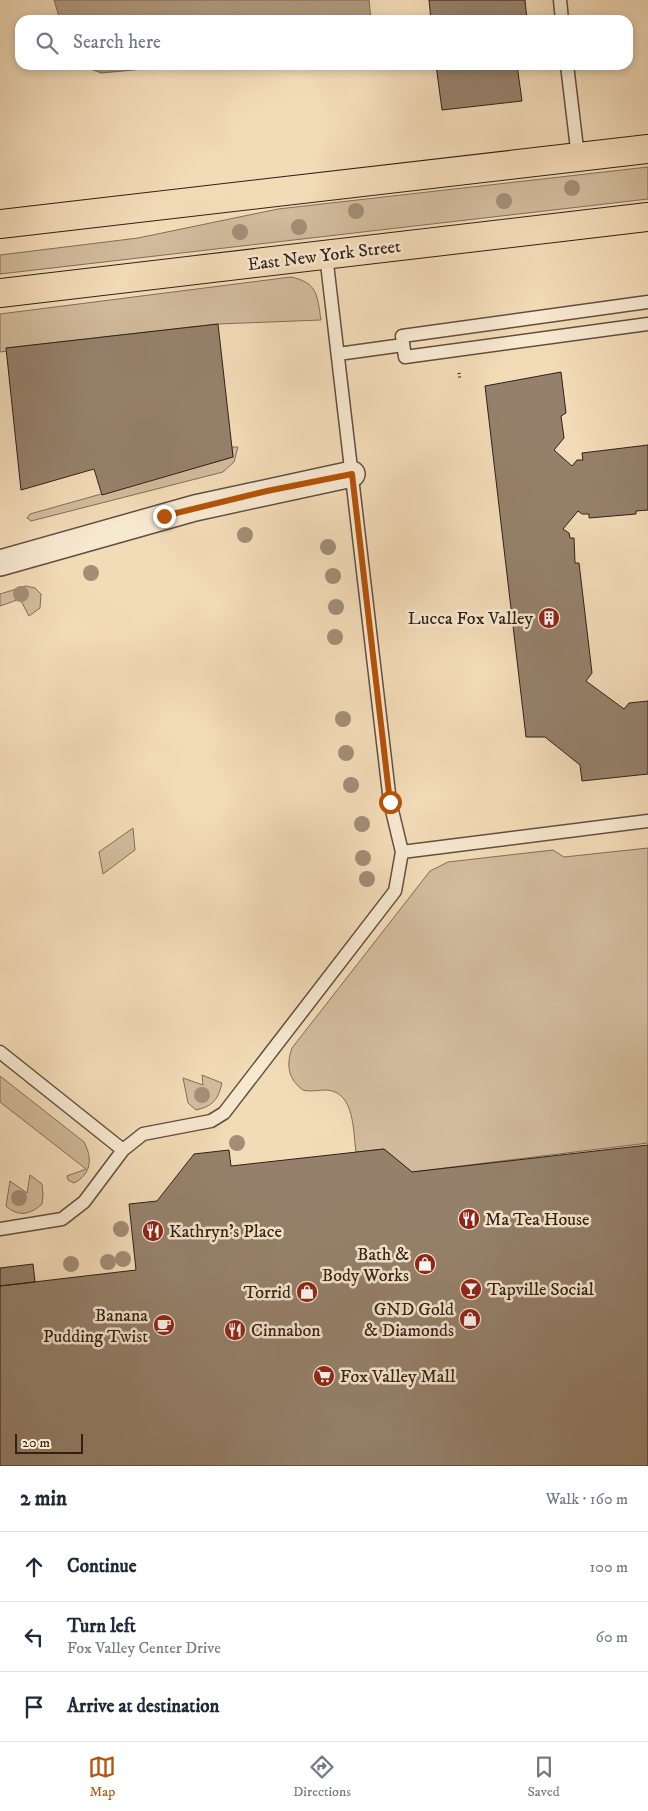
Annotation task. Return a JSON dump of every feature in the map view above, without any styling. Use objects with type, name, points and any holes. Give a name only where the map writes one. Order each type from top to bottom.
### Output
[{"type":"main road","points":[[0,224],[648,149]]},
{"type":"main road","name":"East New York Street","points":[[0,293],[648,217]]},
{"type":"street","points":[[0,564],[187,510],[352,474]]},
{"type":"lane","points":[[560,0],[562,15]]},
{"type":"lane","points":[[568,70],[578,157]]},
{"type":"lane","points":[[0,1229],[62,1219],[84,1202],[123,1150],[143,1134],[211,1121],[224,1113],[234,1103],[312,997],[394,891],[402,852],[390,802],[326,255]]},
{"type":"lane","points":[[648,302],[402,336],[405,357],[648,324]]},
{"type":"lane","points":[[338,354],[403,345]]},
{"type":"lane","points":[[402,852],[648,821]]},
{"type":"lane","points":[[0,1052],[123,1150]]},
{"type":"path","points":[[459,373],[460,380]]},
{"type":"shaded area","points":[[54,0],[369,0],[370,15],[58,15]]},
{"type":"shaded area","points":[[94,70],[133,70],[101,73]]},
{"type":"shaded area","points":[[648,167],[648,199],[0,274],[0,255],[138,238],[278,209]]},
{"type":"shaded area","points":[[291,277],[307,283],[315,291],[321,320],[218,324],[7,348],[7,351],[0,352],[0,314]]},
{"type":"shaded area","points":[[232,447],[238,447],[234,462],[223,472],[31,521],[27,518],[30,514],[233,457]]},
{"type":"shaded area","points":[[26,586],[35,588],[41,594],[40,608],[29,616],[20,599],[0,606],[0,594]]},
{"type":"shaded area","points":[[133,828],[135,850],[103,874],[99,852]]},
{"type":"shaded area","points":[[648,848],[648,1143],[412,1172],[384,1149],[356,1152],[351,1114],[343,1098],[336,1092],[327,1090],[303,1090],[294,1081],[289,1066],[292,1048],[430,871],[448,862],[553,850],[564,857]]},
{"type":"shaded area","points":[[202,1075],[222,1083],[219,1094],[214,1101],[196,1110],[188,1103],[183,1078],[203,1085]]},
{"type":"shaded area","points":[[0,1076],[84,1142],[89,1154],[89,1166],[80,1179],[74,1183],[68,1180],[67,1176],[86,1169],[0,1102]]},
{"type":"shaded area","points":[[30,1175],[42,1184],[42,1204],[24,1213],[10,1210],[6,1206],[10,1181],[27,1193]]},
{"type":"building","points":[[429,0],[525,0],[526,15],[430,15]]},
{"type":"building","points":[[437,70],[518,70],[522,101],[442,110]]},
{"type":"building","points":[[218,324],[233,457],[102,495],[94,469],[21,490],[6,348]]},
{"type":"building","name":"Lucca Fox Valley","points":[[561,372],[566,413],[561,416],[564,438],[554,450],[572,466],[577,460],[583,460],[582,453],[648,445],[648,510],[636,511],[636,514],[589,518],[589,514],[582,514],[578,511],[563,529],[569,533],[570,538],[574,538],[575,563],[579,563],[592,673],[586,681],[624,709],[629,703],[648,701],[648,774],[582,781],[580,765],[545,737],[526,737],[485,386]]},
{"type":"building","name":"Fox Valley Mall","points":[[648,1145],[648,1466],[0,1466],[0,1286],[136,1270],[129,1204],[157,1201],[194,1154],[229,1150],[231,1166],[384,1149],[412,1172]]},
{"type":"building","points":[[33,1264],[35,1282],[0,1286],[0,1268]]},
{"type":"place","name":"Lucca Fox Valley","points":[[549,618]]},
{"type":"place","name":"Ma Tea House","points":[[469,1219]]},
{"type":"place","name":"Kathryn's Place","points":[[153,1231]]},
{"type":"place","name":"Bath & Body Works","points":[[425,1264]]},
{"type":"place","name":"Tapville Social","points":[[471,1289]]},
{"type":"place","name":"Torrid","points":[[307,1292]]},
{"type":"place","name":"GND Gold & Diamonds","points":[[470,1319]]},
{"type":"place","name":"Banana Pudding Twist","points":[[164,1325]]},
{"type":"place","name":"Cinnabon","points":[[235,1330]]},
{"type":"place","name":"Fox Valley Mall","points":[[324,1376]]},
{"type":"route","points":[[164,516],[267,491],[352,474],[390,802]]}]
